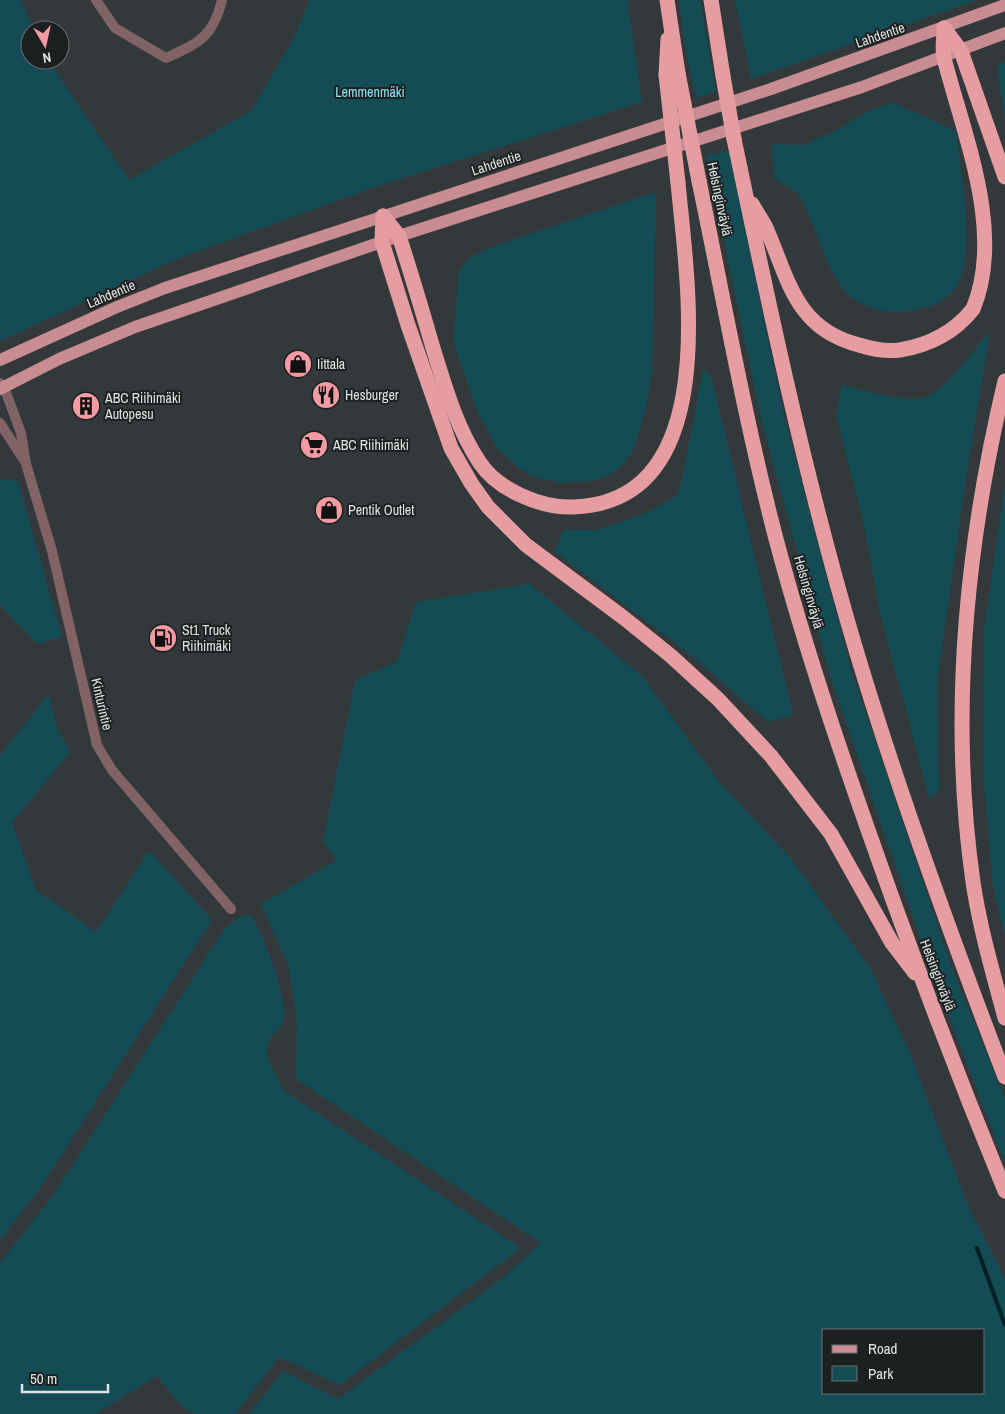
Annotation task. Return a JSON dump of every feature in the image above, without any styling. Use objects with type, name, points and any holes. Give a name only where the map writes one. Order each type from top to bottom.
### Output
[{"type":"highway","name":"Helsinginväylä","points":[[667,0],[672,74],[699,181],[725,303],[743,404],[779,549],[815,674],[845,767],[924,984],[1005,1191]]},
{"type":"highway","name":"Helsinginväylä","points":[[711,0],[734,139],[786,385],[856,649],[889,755],[959,956],[1005,1077]]},
{"type":"highway","points":[[944,28],[960,52],[1005,177]]},
{"type":"highway","points":[[746,194],[767,229],[793,295],[824,331],[853,344],[894,350],[920,346],[935,341],[950,332],[966,318],[985,289],[994,265],[997,226],[987,177],[944,56],[944,28]]},
{"type":"highway","points":[[383,216],[399,236],[443,381],[464,436],[481,465],[498,481],[548,505],[568,507],[599,505],[630,491],[658,463],[674,432],[683,401],[690,311],[678,183],[672,74]]},
{"type":"highway","points":[[383,216],[382,242],[434,404],[451,448],[471,483],[488,506],[526,545],[624,618],[671,656],[718,699],[771,756],[831,834],[892,944],[924,984]]},
{"type":"highway","points":[[1005,381],[980,505],[969,576],[962,684],[962,755],[973,882],[984,941],[1005,1018]]},
{"type":"main road","name":"Lahdentie","points":[[0,360],[117,307],[165,288],[771,89],[1005,5]]},
{"type":"main road","points":[[1,386],[59,359],[135,328],[399,236],[862,87],[944,56],[960,52],[1005,33]]},
{"type":"street","points":[[96,0],[114,28],[166,58],[194,45],[204,36],[216,22],[222,0]]},
{"type":"street","name":"Kinturintie","points":[[1,386],[21,433],[26,464],[57,570],[97,745],[112,770],[231,909]]},
{"type":"street","name":"Kinturintie","points":[[0,423],[26,464]]},
{"type":"green space","name":"Lemmenmäki","points":[[0,0],[21,0],[30,20],[20,20],[20,70],[55,70],[129,180],[251,111],[293,39],[310,0],[627,0],[642,102],[375,187],[174,260],[0,341]]},
{"type":"green space","points":[[679,0],[700,0],[716,92],[696,98],[685,48]]},
{"type":"green space","points":[[735,0],[977,0],[751,79]]},
{"type":"green space","points":[[1005,62],[1005,123],[997,64]]},
{"type":"green space","points":[[894,103],[956,131],[966,214],[965,259],[961,278],[953,291],[949,296],[933,305],[901,312],[875,309],[860,303],[846,292],[833,274],[800,197],[795,191],[775,179],[771,149],[775,144],[803,145],[831,133],[872,109]]},
{"type":"green space","points":[[729,151],[783,412],[851,670],[952,968],[1005,1099],[1005,1163],[933,975],[830,676],[761,418],[706,155]]},
{"type":"green space","points":[[656,192],[652,370],[646,409],[634,448],[624,464],[608,476],[591,481],[562,483],[534,477],[519,468],[497,448],[478,413],[453,342],[459,271],[470,257],[503,243]]},
{"type":"green space","points":[[990,331],[966,479],[937,681],[939,791],[929,798],[880,613],[864,526],[836,416],[842,385],[907,399],[918,399],[934,393],[951,378]]},
{"type":"green space","points":[[703,370],[711,376],[793,715],[768,722],[687,652],[555,552],[563,530],[597,530],[646,513],[676,496],[681,484]]},
{"type":"green space","points":[[0,479],[18,481],[62,637],[37,644],[0,605]]},
{"type":"green space","points":[[1005,483],[1005,936],[993,887],[983,772],[984,631]]},
{"type":"green space","points":[[530,584],[642,676],[720,783],[792,860],[870,968],[910,1053],[968,1206],[1005,1279],[1005,1414],[249,1414],[283,1371],[338,1399],[499,1281],[541,1243],[296,1079],[297,1021],[288,965],[261,904],[337,860],[323,841],[355,680],[397,662],[416,602]]},
{"type":"green space","points":[[49,694],[57,729],[70,752],[12,823],[36,890],[96,932],[149,851],[212,920],[41,1187],[0,1240],[0,755]]},
{"type":"green space","points":[[250,915],[262,936],[274,968],[283,1001],[284,1014],[282,1024],[268,1044],[267,1054],[285,1092],[521,1248],[340,1385],[279,1357],[235,1414],[195,1414],[183,1408],[157,1376],[95,1414],[0,1414],[0,1263],[52,1197],[225,928],[239,917]]},
{"type":"waterway","points":[[977,1248],[1005,1325]]},
{"type":"place","name":"Iittala","points":[[298,364]]},
{"type":"place","name":"Hesburger","points":[[326,395]]},
{"type":"place","name":"ABC Riihimäki Autopesu","points":[[86,406]]},
{"type":"place","name":"ABC Riihimäki","points":[[314,445]]},
{"type":"place","name":"Pentik Outlet","points":[[329,510]]},
{"type":"place","name":"St1 Truck Riihimäki","points":[[163,638]]}]
